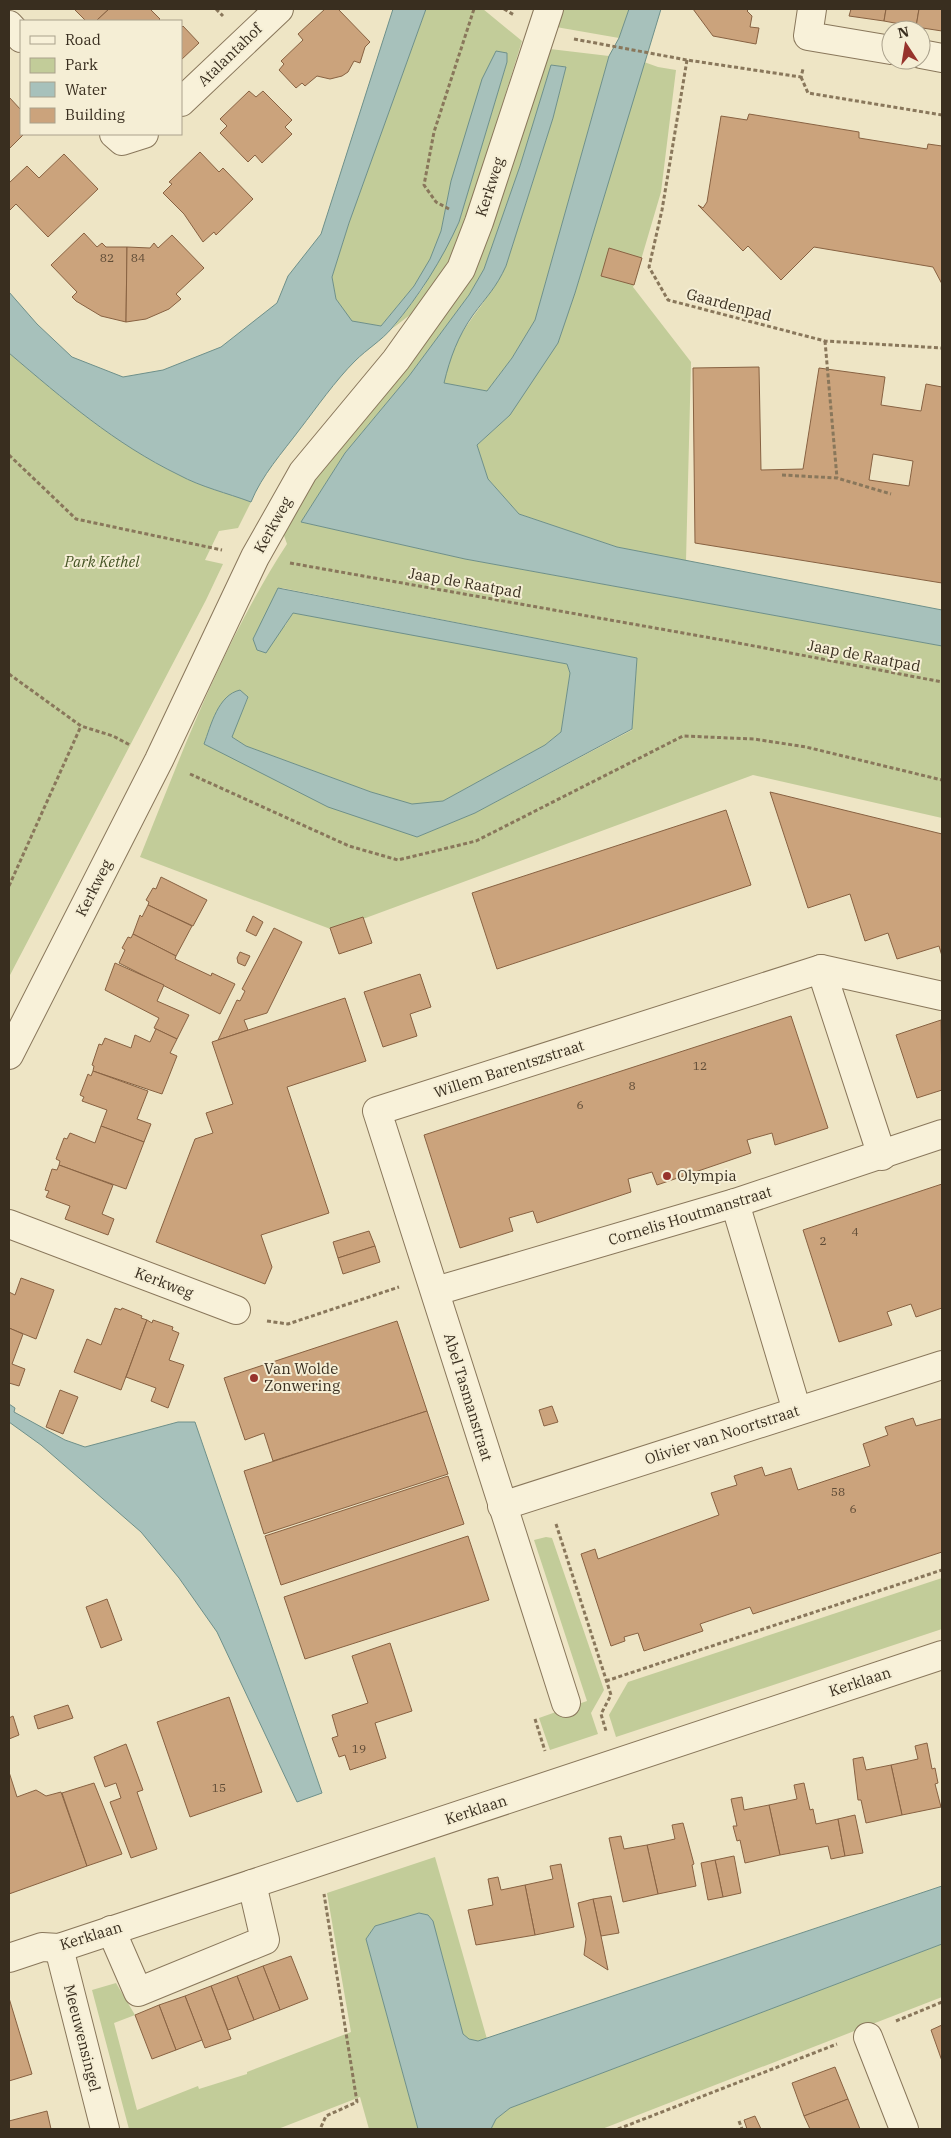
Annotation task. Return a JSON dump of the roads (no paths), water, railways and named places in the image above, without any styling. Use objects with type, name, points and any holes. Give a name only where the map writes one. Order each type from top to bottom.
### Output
[{"type":"street","name":"Atalantahof","points":[[182,101],[279,9]]},
{"type":"street","name":"Kerkweg","points":[[9,1055],[159,760],[255,557],[303,472],[396,360],[461,269],[479,222],[549,9]]},
{"type":"street","points":[[812,9],[808,36],[881,48]]},
{"type":"street","points":[[9,25],[20,37]]},
{"type":"street","points":[[115,135],[122,141],[141,135]]},
{"type":"street","points":[[821,970],[882,1156]]},
{"type":"street","name":"Willem Barentszstraat","points":[[436,1291],[377,1111],[821,970],[942,996]]},
{"type":"street","name":"Cornelis Houtmanstraat","points":[[436,1291],[735,1203],[882,1156],[942,1134]]},
{"type":"street","points":[[735,1203],[797,1411]]},
{"type":"street","name":"Kerkweg","points":[[9,1224],[236,1310]]},
{"type":"street","name":"Abel Tasmanstraat","points":[[436,1291],[502,1506],[566,1703]]},
{"type":"street","name":"Olivier van Noortstraat","points":[[502,1506],[942,1365]]},
{"type":"street","name":"Kerklaan","points":[[9,1958],[42,1947],[59,1948],[942,1655]]},
{"type":"street","points":[[111,1930],[138,1992],[265,1940],[252,1884]]},
{"type":"street","name":"Meeuwensingel","points":[[59,1948],[105,2129]]},
{"type":"street","points":[[868,2037],[904,2129]]},
{"type":"water","points":[[393,9],[426,9],[349,223],[332,277],[336,299],[352,321],[381,326],[414,286],[430,259],[441,231],[451,181],[482,79],[496,51],[507,53],[507,62],[459,222],[437,264],[421,290],[392,328],[355,361],[326,394],[273,464],[251,502],[187,479],[133,449],[90,420],[9,353],[9,292],[37,324],[72,357],[123,377],[163,370],[221,347],[277,303],[288,276],[321,234]]},
{"type":"water","points":[[629,9],[661,9],[575,293],[558,343],[510,415],[477,445],[488,479],[519,514],[617,547],[942,610],[942,646],[465,559],[301,522],[345,453],[409,376],[469,295],[484,269],[520,166],[551,65],[566,67],[553,118],[506,266],[495,286],[463,331],[452,356],[444,383],[487,391],[512,358],[535,320],[609,56],[619,38]]},
{"type":"water","points":[[278,588],[637,658],[632,729],[475,813],[417,837],[328,807],[204,744],[216,712],[226,698],[240,690],[248,697],[232,737],[246,746],[371,792],[412,804],[443,801],[545,745],[561,732],[570,673],[567,664],[293,613],[266,653],[257,650],[253,639]]},
{"type":"water","points":[[9,1404],[15,1408],[14,1412],[65,1440],[85,1447],[178,1422],[195,1422],[322,1793],[297,1802],[217,1632],[179,1578],[141,1532],[41,1445],[9,1422]]},
{"type":"water","points":[[942,1886],[942,1944],[510,2108],[496,2119],[491,2129],[418,2129],[366,1939],[375,1926],[419,1913],[428,1915],[433,1921],[463,2034],[469,2039],[478,2041]]},
{"type":"place","name":"Olympia","points":[[667,1176]]},
{"type":"place","name":"Van Wolde Zonwering","points":[[254,1378]]},
{"type":"park label","name":"Park Kethel","points":[[102,562]]}]
